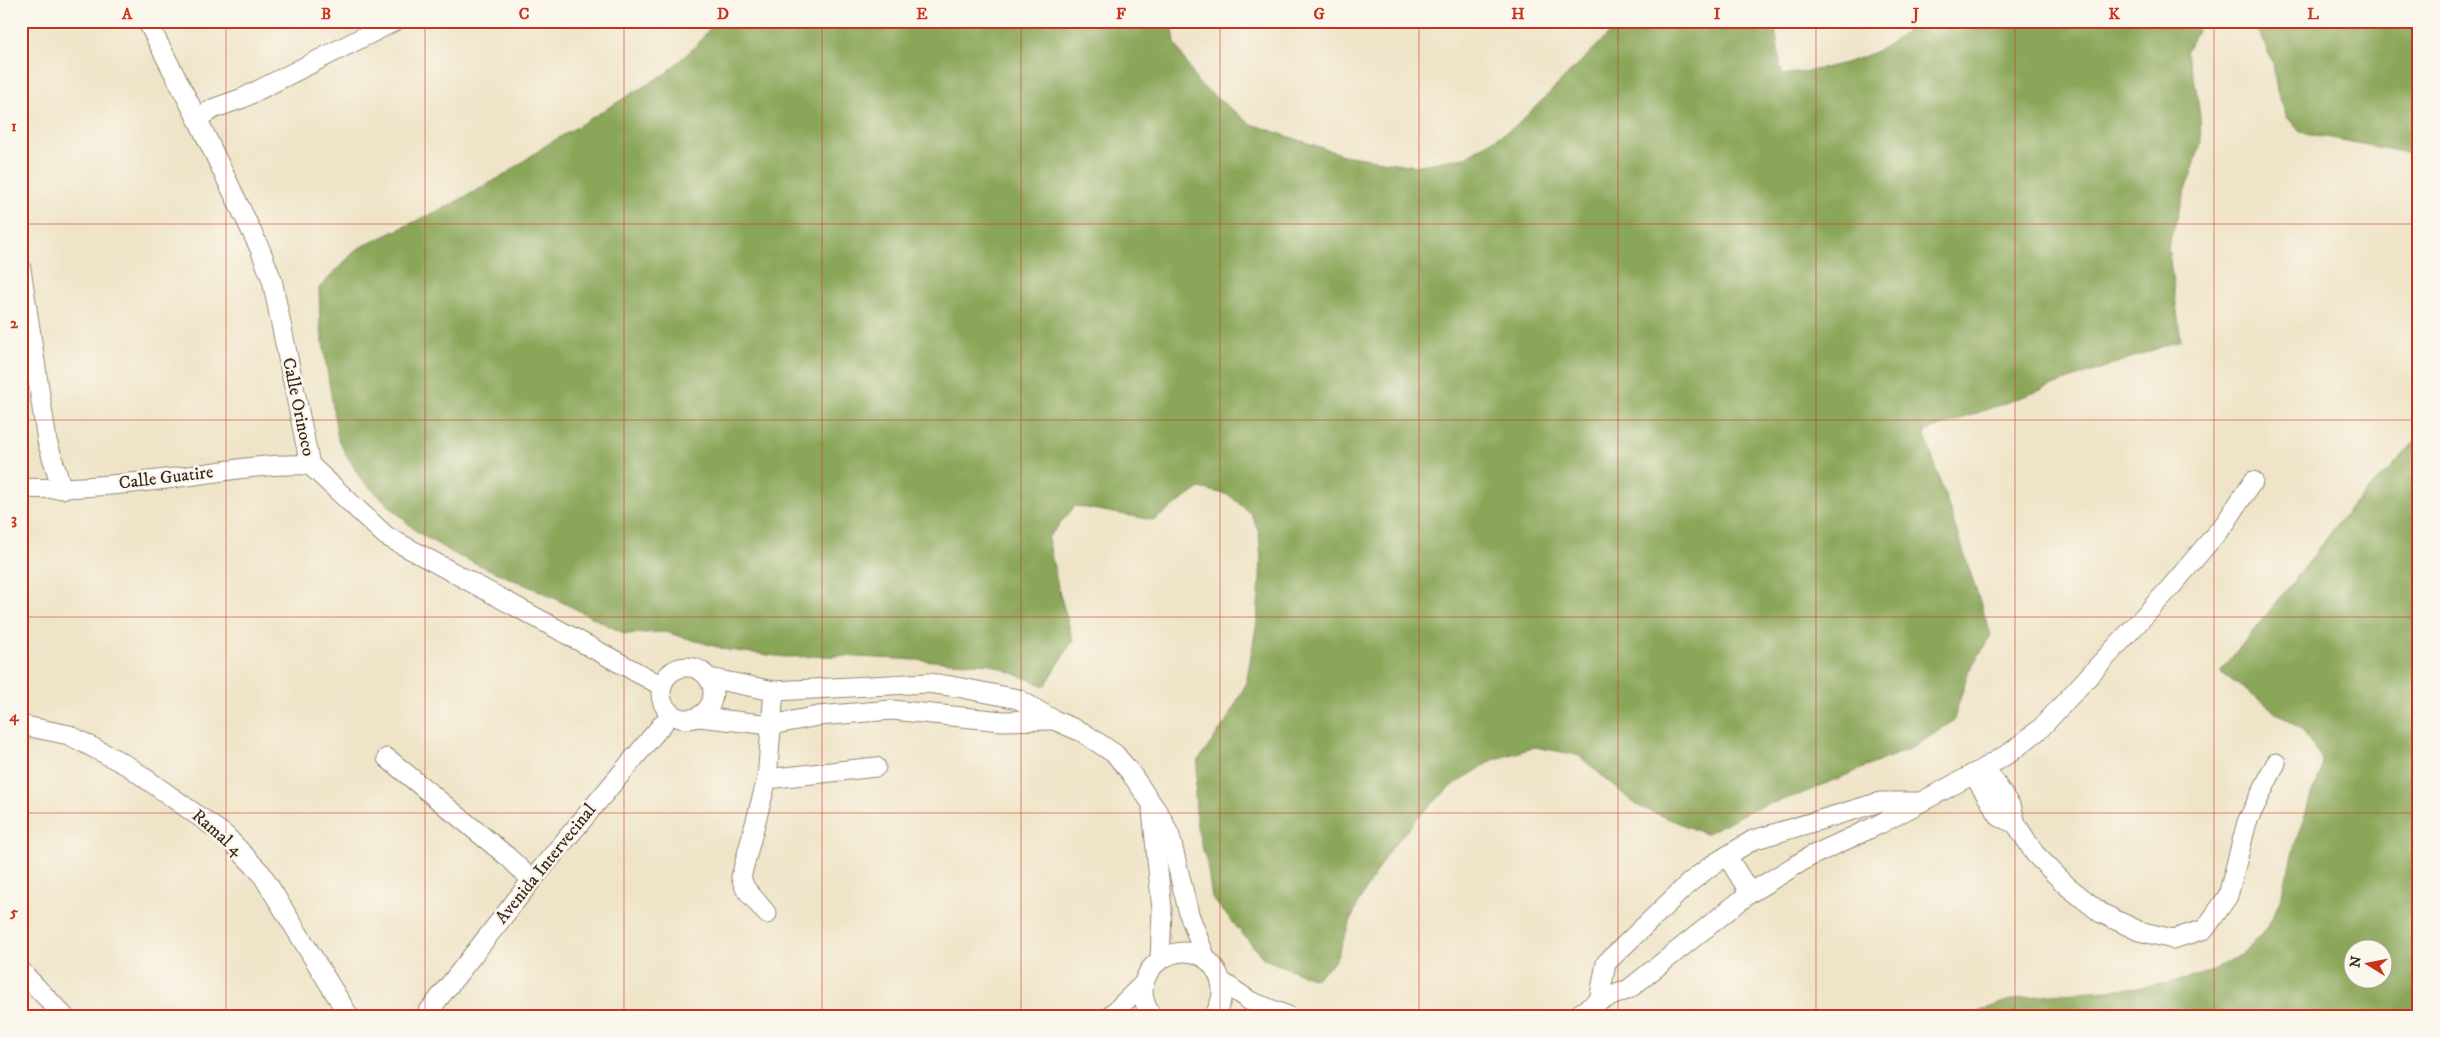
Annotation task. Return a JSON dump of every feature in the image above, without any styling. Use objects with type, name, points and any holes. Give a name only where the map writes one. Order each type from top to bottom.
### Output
[{"type":"street","name":"Calle Orinoco","points":[[147,21],[197,118],[260,249],[272,280],[310,464],[386,536],[662,686]]},
{"type":"street","points":[[197,118],[215,108],[243,98],[394,21]]},
{"type":"street","points":[[21,269],[47,441],[62,489]]},
{"type":"street","name":"Calle Guatire","points":[[21,488],[62,489],[164,479],[275,463],[310,464]]},
{"type":"street","points":[[1576,1016],[1599,1001],[1629,989],[1750,893],[1811,856],[1878,825],[1979,771],[2011,752],[2040,730],[2102,663],[2226,522],[2252,481]]},
{"type":"street","points":[[1054,720],[1002,721],[892,710],[818,716],[771,725],[699,717],[685,720],[666,710],[661,698],[662,686],[666,678],[679,668],[695,668],[709,678],[774,690],[918,683],[957,687],[1018,699],[1054,720],[1082,732],[1115,754],[1130,772],[1170,836],[1189,914],[1206,959]]},
{"type":"street","points":[[699,717],[710,706],[713,699],[712,684],[709,678]]},
{"type":"street","points":[[954,717],[959,713],[964,703],[963,695],[957,687]]},
{"type":"street","points":[[767,914],[745,888],[741,877],[767,779],[774,690]]},
{"type":"street","name":"Avenida Intervecinal","points":[[425,1016],[532,880],[671,714]]},
{"type":"street","name":"Ramal 4","points":[[21,725],[69,735],[128,766],[225,835],[261,873],[349,1016]]},
{"type":"street","points":[[387,758],[508,857],[532,880]]},
{"type":"street","points":[[1979,771],[2000,817],[2016,824],[2035,854],[2067,886],[2101,913],[2139,931],[2172,938],[2205,929],[2228,896],[2247,822],[2276,763]]},
{"type":"street","points":[[767,779],[876,767]]},
{"type":"street","points":[[1599,1001],[1606,963],[1688,883],[1712,865],[1754,840],[1880,802],[1919,802]]},
{"type":"street","points":[[1151,804],[1162,909],[1160,960]]},
{"type":"street","points":[[1728,856],[1750,893]]},
{"type":"street","points":[[1110,1016],[1144,983],[1149,972],[1160,960],[1181,952],[1198,955],[1206,959],[1216,969],[1221,981],[1222,995],[1214,1016]]},
{"type":"street","points":[[21,971],[64,1016]]},
{"type":"street","points":[[1221,981],[1250,1001],[1288,1016]]},
{"type":"street","points":[[1144,983],[1144,997],[1152,1016]]},
{"type":"green space","points":[[715,21],[1172,21],[1175,43],[1198,83],[1249,123],[1343,155],[1415,166],[1465,157],[1516,126],[1622,21],[1774,21],[1782,75],[1854,60],[1887,45],[1916,21],[2202,21],[2186,52],[2195,82],[2200,116],[2201,143],[2168,246],[2181,340],[1924,432],[1991,635],[1969,671],[1953,721],[1914,747],[1801,794],[1753,809],[1705,834],[1636,805],[1578,755],[1535,747],[1493,760],[1450,787],[1418,817],[1386,855],[1357,905],[1335,961],[1315,979],[1264,959],[1212,898],[1207,864],[1197,828],[1195,793],[1198,761],[1225,723],[1246,684],[1257,622],[1261,561],[1259,532],[1251,514],[1229,495],[1200,488],[1154,520],[1075,506],[1048,538],[1058,587],[1073,640],[1045,686],[990,664],[841,656],[785,657],[728,650],[665,632],[625,634],[542,592],[458,556],[417,532],[360,478],[338,440],[320,324],[319,288],[357,249],[450,205],[504,175],[545,146],[666,73],[698,44]]},
{"type":"green space","points":[[2246,21],[2419,21],[2419,157],[2398,151],[2300,132],[2287,117],[2277,91],[2273,63],[2260,34]]},
{"type":"green space","points":[[2419,437],[2419,1016],[1968,1016],[2008,1001],[2041,995],[2149,986],[2185,979],[2217,968],[2245,951],[2268,925],[2282,894],[2297,838],[2323,762],[2304,732],[2220,672],[2309,562],[2347,511],[2390,469]]}]
